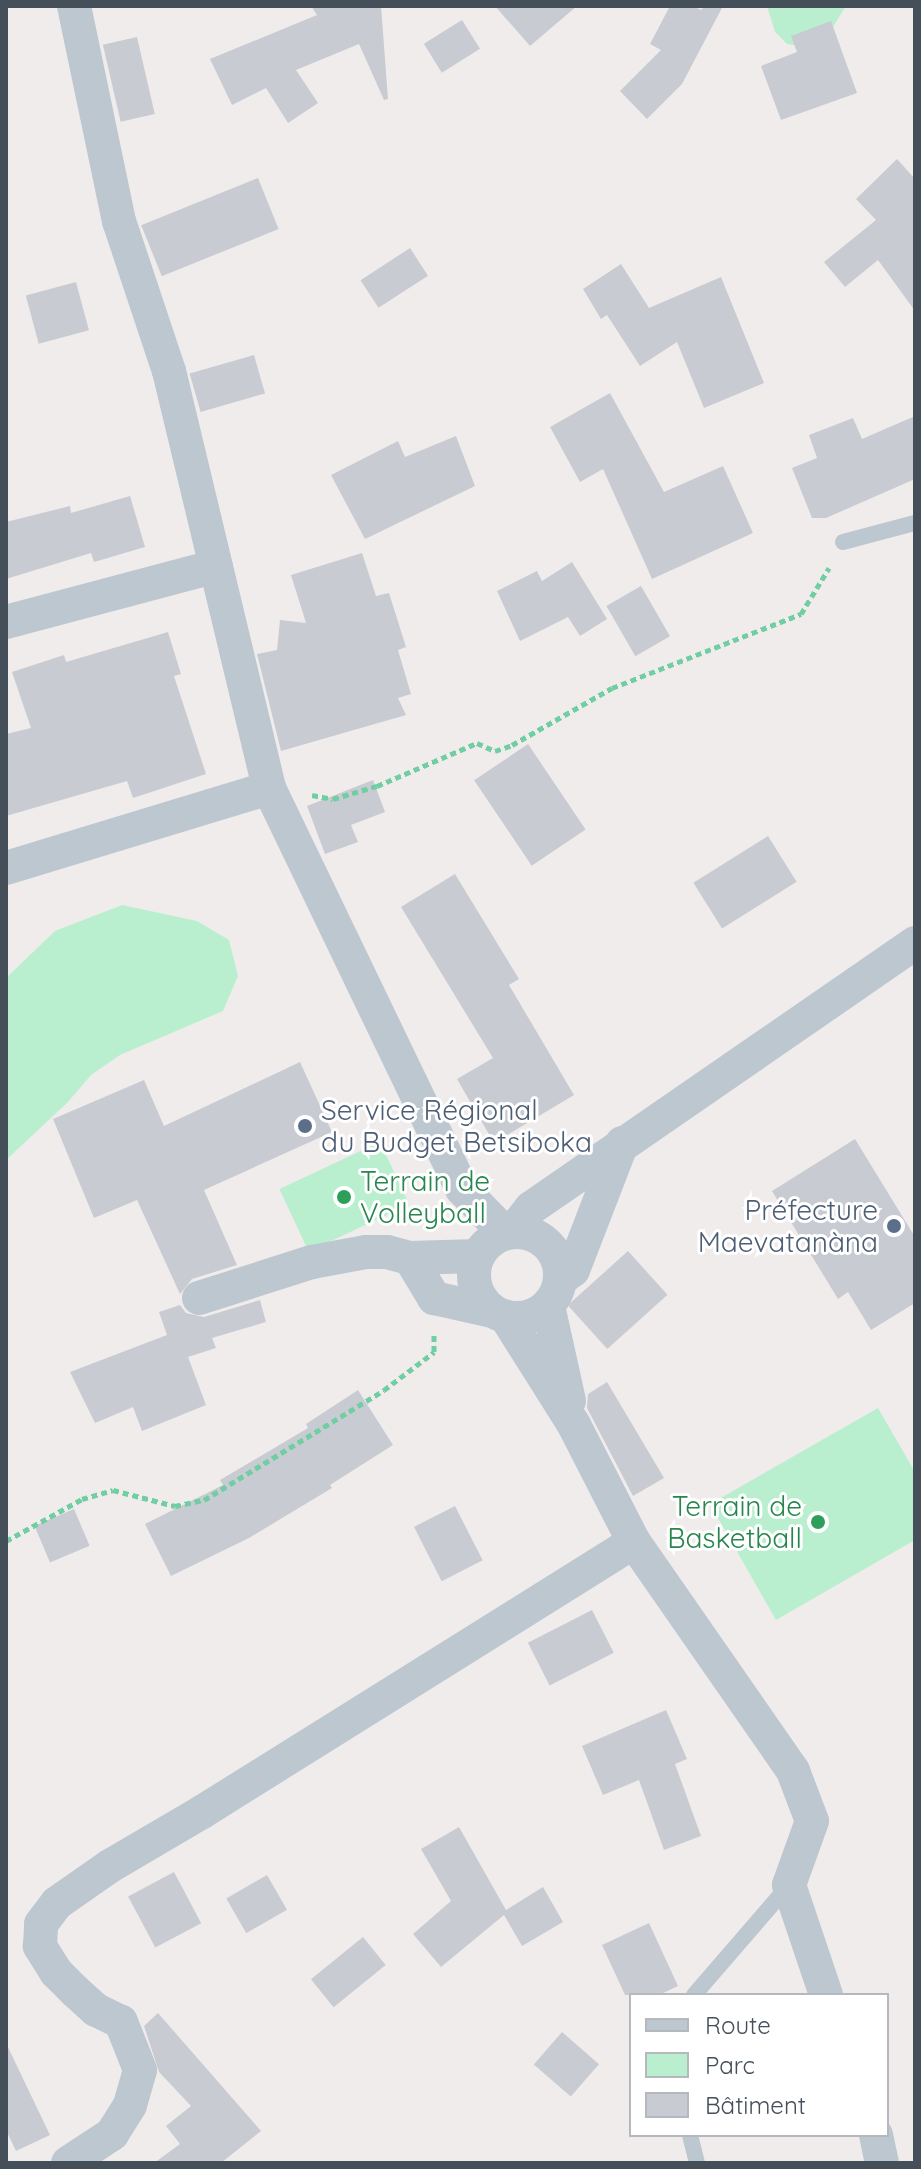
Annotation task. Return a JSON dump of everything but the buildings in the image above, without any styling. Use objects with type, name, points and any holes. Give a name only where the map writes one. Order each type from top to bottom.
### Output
[{"type":"street","points":[[74,6],[119,221],[169,371],[269,788],[462,1189],[508,1231],[542,1238],[553,1249],[554,1292],[574,1425]]},
{"type":"street","points":[[6,622],[216,566]]},
{"type":"street","points":[[6,868],[269,788]]},
{"type":"street","points":[[825,1993],[789,1885],[812,1821],[793,1771],[634,1542],[574,1425],[499,1314],[474,1286],[473,1271],[477,1256],[531,1208],[915,943]]},
{"type":"street","points":[[410,1258],[434,1298],[521,1319],[554,1292],[573,1270],[622,1143]]},
{"type":"street","points":[[199,1298],[312,1262],[366,1252],[387,1252],[410,1258],[477,1256]]},
{"type":"street","points":[[68,2163],[112,2134],[130,2105],[140,2070],[121,2022],[96,2010],[76,1992],[56,1972],[40,1946],[41,1924],[57,1903],[110,1866],[202,1812],[634,1542]]},
{"type":"street","points":[[876,2137],[882,2163]]},
{"type":"lane","points":[[843,542],[915,523]]},
{"type":"lane","points":[[696,1993],[789,1885]]},
{"type":"lane","points":[[690,2137],[697,2163]]},
{"type":"path","points":[[269,788],[333,799],[377,786],[477,743],[495,751],[512,745],[612,688],[801,614],[843,542]]},
{"type":"path","points":[[6,1541],[82,1499],[113,1490],[175,1506],[204,1500],[384,1390],[434,1352],[434,1298]]},
{"type":"green space","points":[[767,6],[846,6],[823,43],[805,47],[787,44],[775,32]]},
{"type":"green space","points":[[122,905],[197,921],[229,940],[238,976],[223,1011],[120,1055],[91,1075],[68,1102],[6,1160],[6,978],[55,931]]},
{"type":"green space","name":"Terrain de Volleyball","points":[[380,1142],[409,1205],[309,1251],[279,1189]]},
{"type":"green space","name":"Terrain de Basketball","points":[[878,1408],[915,1472],[915,1540],[776,1620],[710,1504]]},
{"type":"place","name":"Service Régional du Budget Betsiboka","points":[[305,1126]]},
{"type":"place","name":"Terrain de Volleyball","points":[[344,1197]]},
{"type":"place","name":"Préfecture Maevatanàna","points":[[894,1226]]},
{"type":"place","name":"Terrain de Basketball","points":[[818,1522]]}]
